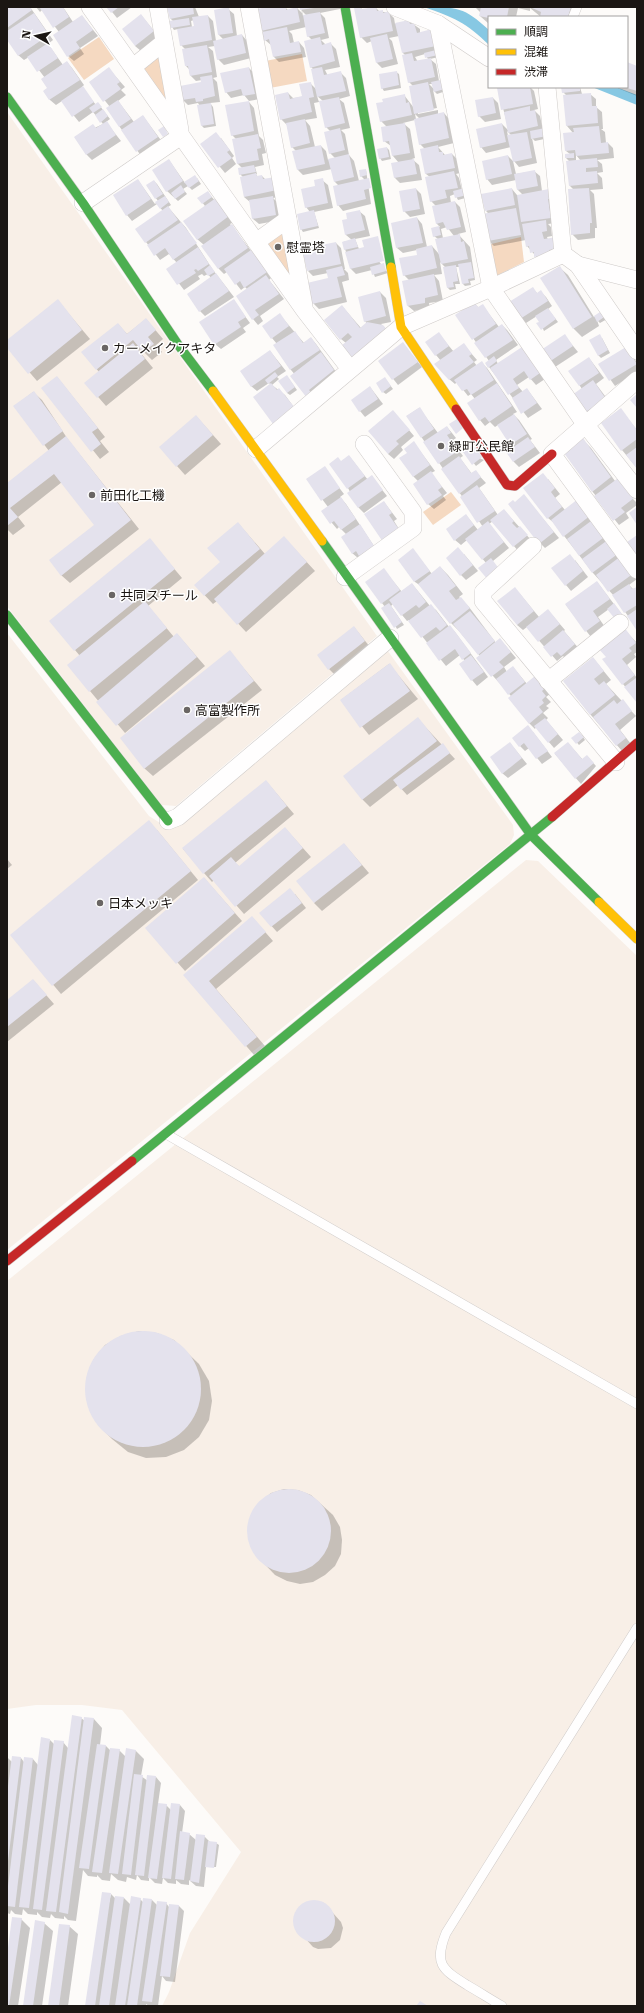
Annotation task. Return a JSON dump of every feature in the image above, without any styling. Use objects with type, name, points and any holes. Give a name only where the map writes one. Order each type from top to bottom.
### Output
[{"type":"street","points":[[90,7],[305,311],[350,369]]},
{"type":"street","points":[[158,7],[181,136]]},
{"type":"street","points":[[249,7],[305,311]]},
{"type":"street","points":[[345,7],[401,327],[507,485],[515,486],[637,380]]},
{"type":"street","points":[[395,7],[438,24],[488,57]]},
{"type":"street","points":[[438,24],[491,288],[585,424],[637,490]]},
{"type":"street","points":[[133,67],[164,42]]},
{"type":"street","points":[[547,88],[563,254],[578,265],[637,351]]},
{"type":"street","points":[[7,97],[83,203],[179,346],[256,449],[345,576],[531,835],[637,939]]},
{"type":"street","points":[[83,203],[181,136]]},
{"type":"street","points":[[256,242],[288,219]]},
{"type":"street","points":[[256,449],[401,327],[491,288],[563,254]]},
{"type":"street","points":[[578,265],[637,280]]},
{"type":"street","points":[[345,576],[413,528],[413,512],[364,444]]},
{"type":"street","points":[[552,454],[637,570]]},
{"type":"street","points":[[533,546],[483,592],[483,601],[616,762]]},
{"type":"street","points":[[7,615],[168,821],[178,817],[390,638]]},
{"type":"street","points":[[548,681],[620,623]]},
{"type":"street","points":[[7,1261],[166,1134],[531,835],[637,743]]},
{"type":"lane","points":[[166,1134],[637,1404]]},
{"type":"lane","points":[[502,2006],[447,1973],[441,1961],[440,1947],[446,1933],[637,1628]]},
{"type":"shaded area","points":[[99,37],[114,59],[84,80],[68,58]]},
{"type":"shaded area","points":[[159,53],[167,95],[165,100],[141,67]]},
{"type":"shaded area","points":[[302,54],[307,81],[270,88],[265,61]]},
{"type":"shaded area","points":[[7,112],[377,636],[176,806],[162,805],[7,606]]},
{"type":"shaded area","points":[[283,233],[294,272],[289,276],[268,247],[268,243]]},
{"type":"shaded area","points":[[521,237],[524,262],[492,278],[487,245]]},
{"type":"shaded area","points":[[451,492],[461,505],[433,525],[423,512]]},
{"type":"shaded area","points":[[7,633],[149,816],[165,826],[385,647],[513,825],[514,835],[510,844],[7,1250]]},
{"type":"shaded area","points":[[526,860],[538,861],[637,956],[637,2006],[162,2006],[169,1992],[190,1933],[241,1852],[122,1710],[82,1705],[36,1705],[7,1709],[7,1281]]},
{"type":"water","points":[[424,7],[452,8],[460,10],[473,17],[488,29],[488,44],[466,26],[444,14]]},
{"type":"water","points":[[594,88],[619,88],[637,95],[637,105]]},
{"type":"building","points":[[7,7],[30,7],[32,10],[7,28]]},
{"type":"building","points":[[63,7],[69,17],[53,28],[40,8]]},
{"type":"building","points":[[106,7],[119,7],[111,13]]},
{"type":"building","points":[[167,7],[193,7],[194,14],[170,19]]},
{"type":"building","points":[[229,7],[233,33],[218,35],[214,10]]},
{"type":"building","points":[[267,7],[286,7],[286,10],[297,7],[300,22],[261,31],[257,9]]},
{"type":"building","points":[[300,7],[314,7],[314,8],[300,10]]},
{"type":"building","points":[[361,7],[361,9],[376,7],[377,11],[383,10],[383,13],[389,11],[393,31],[360,38],[354,8]]},
{"type":"building","points":[[481,7],[509,7],[507,16],[488,16],[488,18],[479,16]]},
{"type":"building","points":[[530,7],[571,7],[568,16],[540,16],[541,12]]},
{"type":"building","points":[[320,12],[325,33],[307,37],[303,15]]},
{"type":"building","points":[[34,13],[49,35],[18,56],[7,40],[7,31]]},
{"type":"building","points":[[141,14],[154,31],[135,46],[122,29]]},
{"type":"building","points":[[82,15],[93,30],[76,42],[80,48],[67,57],[53,35]]},
{"type":"building","points":[[208,15],[212,40],[180,46],[177,29],[194,26],[192,17]]},
{"type":"building","points":[[189,18],[190,25],[171,28],[169,21]]},
{"type":"building","points":[[409,20],[410,24],[414,23],[417,33],[432,29],[436,46],[402,53],[395,23]]},
{"type":"building","points":[[287,27],[290,43],[299,41],[301,52],[273,57],[269,39],[264,41],[262,32]]},
{"type":"building","points":[[242,34],[246,53],[217,60],[213,41]]},
{"type":"building","points":[[387,34],[393,59],[376,63],[370,38]]},
{"type":"building","points":[[320,37],[322,45],[331,42],[335,61],[310,68],[304,41]]},
{"type":"building","points":[[48,43],[58,58],[37,72],[27,57]]},
{"type":"building","points":[[207,45],[212,72],[190,76],[188,66],[185,66],[182,49]]},
{"type":"building","points":[[440,49],[442,54],[425,58],[424,53]]},
{"type":"building","points":[[412,53],[414,61],[431,58],[435,77],[408,83],[402,55]]},
{"type":"building","points":[[67,61],[80,80],[49,100],[43,91],[47,88],[41,79]]},
{"type":"building","points":[[628,62],[637,66],[637,91],[627,88]]},
{"type":"building","points":[[109,67],[120,82],[117,84],[121,89],[103,102],[89,82]]},
{"type":"building","points":[[249,67],[255,94],[243,96],[241,89],[225,93],[220,73]]},
{"type":"building","points":[[322,67],[324,75],[341,71],[346,91],[317,97],[311,69]]},
{"type":"building","points":[[397,71],[399,85],[381,89],[379,74]]},
{"type":"building","points":[[212,75],[215,96],[196,102],[195,98],[182,100],[180,86],[201,82],[200,77]]},
{"type":"building","points":[[445,79],[448,88],[434,92],[431,82]]},
{"type":"building","points":[[311,82],[314,97],[309,98],[312,112],[280,120],[275,95],[288,92],[290,99],[302,96],[299,84]]},
{"type":"building","points":[[428,82],[434,110],[414,114],[409,86]]},
{"type":"building","points":[[83,86],[94,102],[72,117],[61,101]]},
{"type":"building","points":[[497,88],[530,88],[533,104],[501,110]]},
{"type":"building","points":[[561,88],[580,88],[580,91],[562,93]]},
{"type":"building","points":[[591,93],[592,106],[597,106],[598,123],[566,126],[563,95]]},
{"type":"building","points":[[405,94],[406,103],[409,102],[412,115],[380,122],[376,103],[383,102],[382,99]]},
{"type":"building","points":[[339,97],[345,123],[325,128],[319,101]]},
{"type":"building","points":[[493,97],[496,113],[478,117],[475,100]]},
{"type":"building","points":[[118,100],[131,119],[119,127],[106,108]]},
{"type":"building","points":[[249,101],[254,131],[231,136],[225,105]]},
{"type":"building","points":[[98,102],[102,107],[93,113],[89,108]]},
{"type":"building","points":[[211,103],[214,124],[201,126],[197,105]]},
{"type":"building","points":[[530,106],[530,111],[535,110],[538,126],[508,133],[504,112]]},
{"type":"building","points":[[103,109],[108,116],[100,123],[95,115]]},
{"type":"building","points":[[444,112],[449,138],[419,145],[414,119]]},
{"type":"building","points":[[143,115],[158,137],[136,152],[121,130]]},
{"type":"building","points":[[305,119],[310,143],[291,148],[286,123]]},
{"type":"building","points":[[107,121],[116,135],[86,155],[74,137],[93,124],[96,128]]},
{"type":"building","points":[[405,123],[410,153],[392,156],[389,141],[383,142],[381,127]]},
{"type":"building","points":[[502,123],[506,142],[480,148],[476,129]]},
{"type":"building","points":[[164,126],[168,134],[163,137],[158,130]]},
{"type":"building","points":[[599,126],[601,143],[608,142],[609,153],[576,156],[575,150],[565,151],[563,133],[574,132],[573,128]]},
{"type":"building","points":[[340,128],[345,150],[329,154],[324,132]]},
{"type":"building","points":[[545,128],[547,136],[531,139],[530,131]]},
{"type":"building","points":[[216,132],[230,150],[227,152],[232,158],[218,168],[200,144]]},
{"type":"building","points":[[527,132],[532,158],[513,162],[507,135]]},
{"type":"building","points":[[258,134],[261,148],[257,149],[259,160],[237,164],[232,139]]},
{"type":"building","points":[[321,145],[325,164],[297,170],[292,151]]},
{"type":"building","points":[[438,145],[439,152],[443,152],[443,155],[452,153],[455,168],[425,174],[420,149]]},
{"type":"building","points":[[387,147],[389,157],[379,159],[377,149]]},
{"type":"building","points":[[574,153],[574,158],[565,158],[565,154]]},
{"type":"building","points":[[349,154],[354,177],[334,182],[328,159]]},
{"type":"building","points":[[508,155],[512,174],[486,180],[482,161]]},
{"type":"building","points":[[597,158],[598,167],[586,168],[586,172],[597,171],[598,183],[569,186],[566,161]]},
{"type":"building","points":[[169,159],[183,181],[166,192],[152,170]]},
{"type":"building","points":[[414,159],[417,174],[394,178],[391,163]]},
{"type":"building","points":[[254,165],[256,172],[239,175],[238,168]]},
{"type":"building","points":[[366,169],[367,175],[360,177],[359,170]]},
{"type":"building","points":[[535,170],[538,186],[517,190],[514,174]]},
{"type":"building","points":[[454,171],[458,188],[445,190],[447,198],[430,202],[425,177]]},
{"type":"building","points":[[256,173],[257,176],[262,175],[263,179],[275,177],[277,190],[244,197],[240,177]]},
{"type":"building","points":[[195,175],[199,181],[189,188],[184,182]]},
{"type":"building","points":[[323,178],[328,203],[305,208],[301,189],[315,186],[314,180]]},
{"type":"building","points":[[369,178],[371,188],[364,190],[366,199],[337,206],[333,186]]},
{"type":"building","points":[[138,179],[151,199],[126,216],[113,195]]},
{"type":"building","points":[[154,180],[163,194],[155,199],[146,185]]},
{"type":"building","points":[[181,185],[185,192],[175,199],[171,193]]},
{"type":"building","points":[[416,188],[420,209],[403,212],[399,191]]},
{"type":"building","points":[[465,188],[467,195],[455,198],[453,191]]},
{"type":"building","points":[[512,188],[515,205],[485,211],[481,194]]},
{"type":"building","points":[[589,188],[592,223],[590,223],[590,233],[571,235],[568,189]]},
{"type":"building","points":[[549,189],[551,199],[548,199],[551,218],[521,222],[517,195]]},
{"type":"building","points":[[208,191],[212,197],[202,204],[197,198]]},
{"type":"building","points":[[165,196],[169,202],[160,209],[155,202]]},
{"type":"building","points":[[273,196],[276,215],[252,219],[249,200]]},
{"type":"building","points":[[216,198],[229,216],[197,240],[183,221]]},
{"type":"building","points":[[455,201],[461,227],[447,230],[443,222],[436,224],[432,206]]},
{"type":"building","points":[[168,206],[178,220],[145,243],[135,229]]},
{"type":"building","points":[[516,208],[521,235],[488,241],[482,214]]},
{"type":"building","points":[[314,210],[318,226],[300,230],[297,214]]},
{"type":"building","points":[[360,210],[365,230],[345,235],[342,220],[347,219],[346,213]]},
{"type":"building","points":[[417,217],[423,243],[396,248],[391,223]]},
{"type":"building","points":[[546,220],[547,231],[542,232],[544,239],[557,237],[558,249],[549,250],[550,254],[534,257],[534,252],[530,253],[529,246],[526,247],[522,224]]},
{"type":"building","points":[[181,222],[197,243],[173,260],[165,248],[154,256],[147,245]]},
{"type":"building","points":[[232,224],[248,248],[218,269],[201,246]]},
{"type":"building","points":[[439,226],[441,235],[433,237],[431,228]]},
{"type":"building","points":[[460,234],[461,242],[464,241],[468,259],[441,264],[435,239]]},
{"type":"building","points":[[378,236],[384,261],[350,269],[345,252],[364,247],[362,240]]},
{"type":"building","points":[[355,238],[358,247],[344,250],[342,242]]},
{"type":"building","points":[[336,242],[341,264],[307,271],[302,249]]},
{"type":"building","points":[[432,245],[437,268],[403,276],[399,258],[417,255],[416,249]]},
{"type":"building","points":[[198,247],[209,264],[198,271],[196,269],[194,270],[196,273],[177,285],[166,269]]},
{"type":"building","points":[[251,250],[267,272],[244,288],[240,281],[235,285],[224,269]]},
{"type":"building","points":[[471,262],[474,278],[468,279],[469,283],[462,284],[458,264]]},
{"type":"building","points":[[384,263],[386,271],[372,275],[370,267]]},
{"type":"building","points":[[210,265],[215,272],[208,276],[204,270]]},
{"type":"building","points":[[456,265],[458,281],[453,282],[454,287],[447,288],[443,267]]},
{"type":"building","points":[[342,266],[345,275],[337,277],[342,297],[312,304],[307,283],[328,278],[326,270]]},
{"type":"building","points":[[560,266],[592,317],[573,329],[540,278]]},
{"type":"building","points":[[216,273],[229,291],[199,312],[187,294]]},
{"type":"building","points":[[434,274],[438,295],[425,298],[425,303],[407,306],[402,281]]},
{"type":"building","points":[[266,275],[279,294],[255,310],[259,315],[252,320],[236,296]]},
{"type":"building","points":[[533,287],[537,293],[541,290],[548,301],[520,319],[509,302]]},
{"type":"building","points":[[380,291],[386,316],[364,322],[358,297]]},
{"type":"building","points":[[58,299],[82,330],[28,374],[7,348],[7,340]]},
{"type":"building","points":[[234,299],[246,317],[238,322],[241,327],[214,345],[199,322]]},
{"type":"building","points":[[474,302],[478,307],[483,304],[496,324],[472,340],[455,315]]},
{"type":"building","points":[[342,305],[360,328],[367,322],[383,325],[388,331],[352,360],[341,346],[352,337],[348,333],[340,340],[324,320]]},
{"type":"building","points":[[548,308],[556,319],[541,330],[536,323],[539,322],[535,316]]},
{"type":"building","points":[[603,310],[607,315],[597,322],[594,316]]},
{"type":"building","points":[[280,313],[289,326],[271,339],[262,326]]},
{"type":"building","name":"カーメイクアキタ","points":[[146,318],[156,330],[148,337],[154,344],[143,352],[133,340],[96,370],[81,352],[118,323],[127,334]]},
{"type":"building","points":[[502,324],[513,340],[485,358],[474,343]]},
{"type":"building","points":[[295,331],[303,343],[311,337],[320,350],[290,370],[273,345]]},
{"type":"building","points":[[439,332],[449,346],[435,356],[425,342]]},
{"type":"building","points":[[565,334],[573,346],[549,362],[541,350]]},
{"type":"building","points":[[600,334],[608,350],[598,356],[589,340]]},
{"type":"building","points":[[403,342],[418,362],[392,380],[378,361]]},
{"type":"building","points":[[133,343],[145,359],[97,398],[84,383]]},
{"type":"building","points":[[464,343],[472,354],[469,356],[474,362],[449,380],[434,364]]},
{"type":"building","points":[[522,347],[540,373],[530,380],[524,371],[513,379],[519,388],[508,395],[490,368]]},
{"type":"building","points":[[626,347],[637,364],[609,381],[598,364]]},
{"type":"building","points":[[270,350],[281,366],[251,387],[240,371]]},
{"type":"building","points":[[321,352],[334,370],[309,390],[312,394],[307,398],[290,376]]},
{"type":"building","points":[[494,356],[497,361],[488,368],[485,363]]},
{"type":"building","points":[[589,357],[599,373],[579,386],[568,371]]},
{"type":"building","points":[[482,361],[494,380],[471,395],[467,389],[462,391],[454,380]]},
{"type":"building","points":[[275,372],[278,376],[268,384],[265,380]]},
{"type":"building","points":[[287,375],[295,387],[287,393],[278,381]]},
{"type":"building","points":[[57,376],[98,428],[92,432],[101,444],[91,452],[41,388]]},
{"type":"building","points":[[385,377],[391,386],[382,393],[376,383]]},
{"type":"building","points":[[593,380],[606,399],[584,413],[572,395]]},
{"type":"building","points":[[271,383],[277,390],[279,388],[295,408],[273,424],[253,397]]},
{"type":"building","points":[[497,383],[512,406],[489,422],[485,417],[479,421],[467,403]]},
{"type":"building","points":[[370,386],[378,399],[359,412],[351,400]]},
{"type":"building","points":[[527,388],[537,403],[521,414],[512,398]]},
{"type":"building","points":[[34,391],[63,431],[43,446],[13,406]]},
{"type":"building","points":[[637,394],[637,408],[630,400]]},
{"type":"building","points":[[420,407],[434,429],[421,438],[406,416]]},
{"type":"building","points":[[621,408],[637,430],[637,439],[621,451],[601,423]]},
{"type":"building","points":[[393,410],[410,430],[396,441],[399,444],[388,454],[368,431]]},
{"type":"building","points":[[514,414],[527,434],[510,445],[497,425]]},
{"type":"building","points":[[196,415],[213,435],[176,467],[159,447]]},
{"type":"building","points":[[457,419],[463,428],[456,434],[449,424]]},
{"type":"building","name":"緑町公民館","points":[[447,426],[451,433],[447,435],[458,451],[438,464],[423,442]]},
{"type":"building","name":"前田化工機","points":[[66,436],[131,520],[61,576],[49,560],[94,525],[54,474],[10,508],[18,517],[7,526],[7,483]]},
{"type":"building","points":[[528,437],[535,447],[513,462],[506,452]]},
{"type":"building","points":[[583,438],[611,477],[592,492],[564,453]]},
{"type":"building","points":[[414,441],[430,465],[413,477],[399,458],[407,453],[404,449]]},
{"type":"building","points":[[473,445],[482,457],[472,465],[463,452]]},
{"type":"building","points":[[637,447],[637,469],[626,455]]},
{"type":"building","points":[[349,455],[365,476],[347,489],[329,464],[338,457],[341,461]]},
{"type":"building","points":[[459,456],[471,473],[476,470],[481,477],[459,494],[441,469]]},
{"type":"building","points":[[325,466],[340,488],[321,501],[306,479]]},
{"type":"building","points":[[431,471],[442,487],[438,490],[442,495],[427,505],[413,484]]},
{"type":"building","points":[[543,473],[555,488],[551,492],[562,507],[547,519],[523,488]]},
{"type":"building","points":[[372,475],[383,490],[358,508],[347,493]]},
{"type":"building","points":[[621,476],[634,498],[621,508],[625,512],[613,521],[594,496]]},
{"type":"building","points":[[477,485],[495,511],[477,523],[460,497]]},
{"type":"building","points":[[524,494],[554,532],[539,544],[508,504],[513,500],[515,502]]},
{"type":"building","points":[[341,497],[356,519],[341,530],[334,521],[330,524],[321,511]]},
{"type":"building","points":[[578,499],[591,515],[563,537],[551,520]]},
{"type":"building","points":[[384,501],[392,513],[389,515],[400,531],[383,542],[364,514]]},
{"type":"building","points":[[637,507],[637,525],[629,513]]},
{"type":"building","points":[[504,509],[514,521],[512,523],[517,528],[520,526],[528,535],[513,547],[490,520]]},
{"type":"building","points":[[466,514],[474,525],[454,541],[446,529]]},
{"type":"building","points":[[488,521],[504,542],[482,560],[465,539]]},
{"type":"building","points":[[591,521],[603,538],[579,556],[567,539]]},
{"type":"building","points":[[238,522],[260,549],[204,596],[194,585],[220,562],[207,548]]},
{"type":"building","points":[[360,524],[374,546],[359,556],[356,551],[352,554],[341,537]]},
{"type":"building","points":[[637,535],[637,556],[627,542]]},
{"type":"building","points":[[284,536],[307,562],[237,625],[214,599]]},
{"type":"building","name":"共同スチール","points":[[150,538],[175,569],[74,651],[49,621]]},
{"type":"building","points":[[609,539],[619,553],[592,573],[582,559]]},
{"type":"building","points":[[458,547],[473,565],[460,576],[446,558]]},
{"type":"building","points":[[413,548],[430,571],[414,582],[398,560]]},
{"type":"building","points":[[570,554],[583,571],[565,586],[551,568]]},
{"type":"building","points":[[621,556],[634,573],[608,592],[596,575]]},
{"type":"building","points":[[491,558],[500,570],[488,580],[478,568]]},
{"type":"building","points":[[440,566],[456,586],[449,591],[456,600],[461,597],[470,608],[450,624],[418,584]]},
{"type":"building","points":[[384,568],[400,590],[381,604],[365,582]]},
{"type":"building","points":[[597,581],[610,599],[593,611],[600,621],[585,632],[565,604]]},
{"type":"building","points":[[412,583],[426,602],[419,608],[416,605],[401,616],[389,600]]},
{"type":"building","points":[[629,584],[632,589],[637,587],[637,605],[624,613],[612,595]]},
{"type":"building","points":[[515,587],[534,611],[517,625],[497,601]]},
{"type":"building","points":[[145,601],[167,628],[89,692],[67,665]]},
{"type":"building","points":[[389,603],[402,622],[394,628],[381,608]]},
{"type":"building","points":[[614,603],[622,614],[615,619],[607,609]]},
{"type":"building","points":[[431,604],[447,625],[440,631],[436,627],[421,638],[408,621]]},
{"type":"building","points":[[548,609],[560,624],[538,642],[526,627]]},
{"type":"building","points":[[637,609],[637,631],[627,616]]},
{"type":"building","points":[[470,611],[495,641],[478,655],[453,624]]},
{"type":"building","points":[[450,625],[471,653],[462,660],[455,649],[439,661],[426,643]]},
{"type":"building","points":[[354,626],[365,641],[328,670],[317,655]]},
{"type":"building","points":[[624,627],[636,643],[629,648],[632,651],[622,659],[635,675],[622,685],[602,659],[606,657],[598,648]]},
{"type":"building","points":[[563,630],[575,644],[561,656],[557,652],[551,657],[543,647]]},
{"type":"building","name":"高富製作所","points":[[177,633],[197,657],[116,726],[96,702]]},
{"type":"building","points":[[500,638],[511,652],[499,662],[504,667],[491,677],[476,658]]},
{"type":"building","name":"高富製作所","points":[[230,650],[254,681],[144,769],[120,738]]},
{"type":"building","points":[[471,655],[484,672],[471,681],[459,664]]},
{"type":"building","points":[[593,657],[604,671],[594,679],[599,685],[604,681],[615,695],[590,715],[563,681]]},
{"type":"building","points":[[390,663],[410,691],[360,728],[340,700]]},
{"type":"building","points":[[513,666],[525,682],[508,695],[496,679]]},
{"type":"building","points":[[535,676],[545,688],[542,691],[546,696],[542,700],[544,703],[539,707],[543,712],[529,724],[508,698]]},
{"type":"building","points":[[636,678],[637,680],[637,703],[624,687]]},
{"type":"building","points":[[623,699],[632,711],[615,724],[626,738],[616,746],[593,717],[614,700],[617,704]]},
{"type":"building","points":[[418,717],[437,741],[362,800],[343,776]]},
{"type":"building","points":[[545,718],[558,734],[548,743],[534,726]]},
{"type":"building","points":[[528,725],[548,751],[536,759],[524,743],[519,747],[512,738]]},
{"type":"building","points":[[579,732],[584,737],[576,744],[571,738]]},
{"type":"building","points":[[510,742],[522,758],[502,774],[490,757]]},
{"type":"building","points":[[568,742],[582,759],[587,755],[594,763],[575,779],[554,753]]},
{"type":"building","points":[[443,743],[450,753],[401,790],[393,780]]},
{"type":"building","name":"日本メッキ","points":[[266,780],[287,806],[203,874],[182,848]]},
{"type":"building","name":"日本メッキ","points":[[149,820],[191,871],[52,986],[10,935]]},
{"type":"building","points":[[285,827],[303,848],[235,907],[209,876],[231,857],[239,866]]},
{"type":"building","points":[[344,843],[362,865],[314,903],[296,881]]},
{"type":"building","points":[[204,877],[235,913],[176,964],[145,928]]},
{"type":"building","points":[[290,888],[302,903],[271,927],[259,913]]},
{"type":"building","points":[[252,916],[266,932],[209,981],[257,1037],[245,1047],[183,975]]},
{"type":"building","points":[[33,979],[47,995],[7,1027],[7,1000]]},
{"type":"building","points":[[143,1331],[165,1335],[184,1348],[197,1367],[201,1389],[197,1411],[184,1430],[165,1443],[143,1447],[121,1443],[102,1430],[89,1411],[85,1389],[89,1367],[102,1348],[121,1335]]},
{"type":"building","points":[[289,1489],[305,1492],[319,1501],[328,1515],[331,1531],[328,1547],[319,1561],[305,1570],[289,1573],[273,1570],[259,1561],[250,1547],[247,1531],[250,1515],[259,1501],[273,1492]]},
{"type":"building","points":[[72,1715],[82,1717],[56,1912],[46,1911]]},
{"type":"building","points":[[84,1717],[94,1718],[68,1914],[59,1912]]},
{"type":"building","points":[[41,1737],[50,1739],[29,1908],[19,1907]]},
{"type":"building","points":[[54,1740],[64,1741],[42,1910],[33,1909]]},
{"type":"building","points":[[97,1744],[106,1745],[89,1869],[79,1868]]},
{"type":"building","points":[[110,1748],[120,1749],[102,1873],[92,1872]]},
{"type":"building","points":[[126,1748],[136,1750],[118,1874],[109,1873]]},
{"type":"building","points":[[12,1756],[21,1757],[8,1861],[7,1794]]},
{"type":"building","points":[[24,1757],[33,1758],[15,1907],[7,1906],[7,1894]]},
{"type":"building","points":[[134,1774],[143,1775],[131,1875],[122,1874]]},
{"type":"building","points":[[147,1775],[156,1776],[144,1876],[135,1875]]},
{"type":"building","points":[[158,1803],[167,1804],[157,1879],[148,1878]]},
{"type":"building","points":[[171,1803],[180,1804],[171,1879],[162,1878]]},
{"type":"building","points":[[180,1831],[190,1833],[184,1880],[175,1879]]},
{"type":"building","points":[[196,1834],[205,1835],[199,1883],[190,1881]]},
{"type":"building","points":[[208,1841],[217,1842],[214,1868],[205,1867]]},
{"type":"building","points":[[102,1892],[111,1893],[95,2006],[85,2006]]},
{"type":"building","points":[[115,1896],[124,1897],[109,2006],[99,2006]]},
{"type":"building","points":[[131,1896],[141,1898],[125,2006],[115,2006]]},
{"type":"building","points":[[143,1898],[152,1899],[137,2006],[127,2006]]},
{"type":"building","points":[[314,1900],[329,1906],[335,1921],[329,1936],[314,1942],[299,1936],[293,1921],[299,1906]]},
{"type":"building","points":[[157,1901],[167,1902],[152,2002],[142,2001]]},
{"type":"building","points":[[169,1904],[179,1905],[170,1977],[160,1976]]},
{"type":"building","points":[[12,1917],[22,1918],[9,2006],[7,2006],[7,1955]]},
{"type":"building","points":[[35,1920],[45,1922],[33,2006],[23,2006]]},
{"type":"building","points":[[59,1924],[70,1925],[59,2006],[48,2006]]},
{"type":"building","points":[[420,2001],[428,2006],[416,2006]]},
{"type":"traffic: fast","points":[[345,7],[391,267]]},
{"type":"traffic: fast","points":[[7,97],[83,203],[179,346],[213,391]]},
{"type":"traffic: fast","points":[[322,541],[531,835],[599,902]]},
{"type":"traffic: fast","points":[[7,615],[168,821]]},
{"type":"traffic: fast","points":[[132,1161],[552,817]]},
{"type":"traffic: slow","points":[[391,267],[401,327],[456,409]]},
{"type":"traffic: slow","points":[[213,391],[322,541]]},
{"type":"traffic: slow","points":[[599,902],[637,939]]},
{"type":"traffic: jam","points":[[456,409],[507,485],[515,486],[552,454]]},
{"type":"traffic: jam","points":[[552,817],[637,743]]},
{"type":"traffic: jam","points":[[7,1261],[132,1161]]},
{"type":"place","name":"慰霊塔","points":[[278,247]]},
{"type":"place","name":"カーメイクアキタ","points":[[105,348]]},
{"type":"place","name":"緑町公民館","points":[[441,446]]},
{"type":"place","name":"前田化工機","points":[[92,495]]},
{"type":"place","name":"共同スチール","points":[[112,595]]},
{"type":"place","name":"高富製作所","points":[[187,710]]},
{"type":"place","name":"日本メッキ","points":[[100,903]]}]
